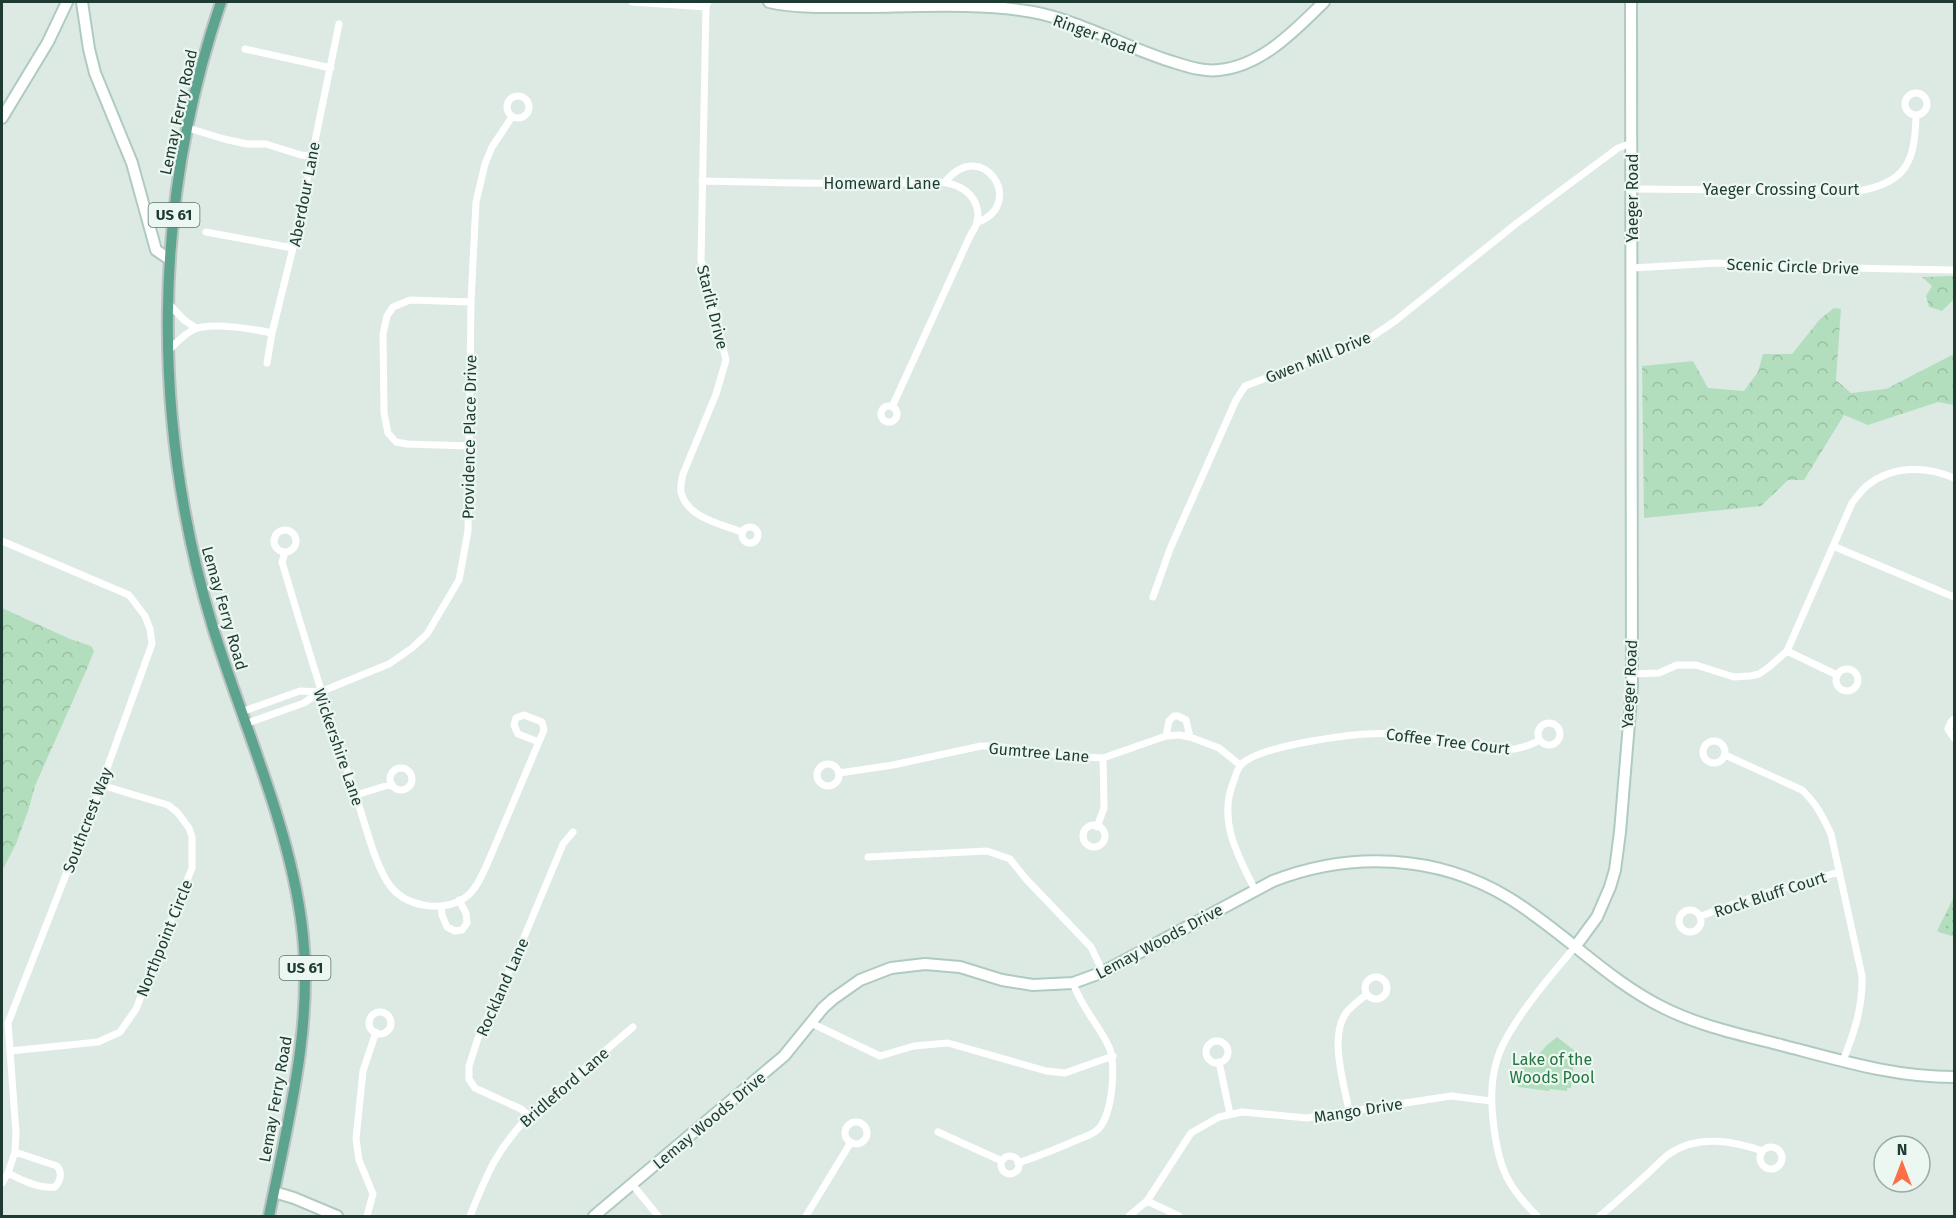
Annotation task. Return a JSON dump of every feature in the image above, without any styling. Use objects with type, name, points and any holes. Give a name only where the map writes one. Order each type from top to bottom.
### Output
[{"type":"main road","name":"Lemay Ferry Road","points":[[221,2],[204,56],[188,128],[176,199],[169,259],[168,351],[172,427],[185,514],[206,602],[289,859],[299,904],[304,954],[305,998],[300,1051],[269,1216]]},
{"type":"street","points":[[2,118],[48,42],[67,2]]},
{"type":"street","points":[[82,2],[89,49],[102,94],[132,163],[156,250],[169,259]]},
{"type":"street","points":[[632,2],[707,4]]},
{"type":"street","name":"Ringer Road","points":[[769,2],[799,6],[973,7],[1024,10],[1058,19],[1182,65],[1213,70],[1240,65],[1271,48],[1286,38],[1324,2]]},
{"type":"street","name":"Yaeger Road","points":[[1575,947],[1597,917],[1608,894],[1614,870],[1620,832],[1632,674],[1631,2]]},
{"type":"street","name":"Starlit Drive","points":[[707,4],[701,260],[726,360],[716,394],[683,474],[681,494],[689,507],[699,515],[742,532]]},
{"type":"street","name":"Aberdour Lane","points":[[267,363],[339,24]]},
{"type":"street","points":[[245,49],[331,68]]},
{"type":"street","name":"Yaeger Crossing Court","points":[[1632,189],[1870,189],[1901,173],[1908,163],[1914,150],[1916,115]]},
{"type":"street","name":"Providence Place Drive","points":[[245,724],[304,703],[320,692],[389,664],[427,634],[459,580],[468,531],[471,302],[476,202],[479,181],[492,147],[512,117]]},
{"type":"street","points":[[188,128],[235,141],[266,144],[311,156]]},
{"type":"street","name":"Gwen Mill Drive","points":[[1153,597],[1178,531],[1236,400],[1245,386],[1367,340],[1395,321],[1526,216],[1617,148],[1632,143]]},
{"type":"street","points":[[892,407],[978,222],[990,218],[999,200],[996,180],[980,167],[970,165],[952,173],[945,182]]},
{"type":"street","name":"Homeward Lane","points":[[702,181],[885,184],[945,182],[960,187],[974,199],[978,222]]},
{"type":"street","points":[[206,232],[293,248]]},
{"type":"street","name":"Scenic Circle Drive","points":[[1632,268],[1718,264],[1954,270]]},
{"type":"street","points":[[470,446],[407,444],[396,442],[388,433],[384,413],[383,334],[387,316],[393,307],[410,300],[471,302]]},
{"type":"street","points":[[167,303],[196,328]]},
{"type":"street","points":[[168,351],[196,328],[238,327],[272,333]]},
{"type":"street","points":[[1632,674],[1659,673],[1677,665],[1696,665],[1734,677],[1759,674],[1787,651],[1852,503],[1867,485],[1895,472],[1915,468],[1943,473],[1954,478]]},
{"type":"street","name":"Southcrest Way","points":[[2,541],[129,595],[141,610],[150,628],[152,644],[101,785],[10,1013],[8,1031],[16,1133],[15,1152],[2,1184]]},
{"type":"street","points":[[1833,546],[1954,597]]},
{"type":"street","name":"Wickershire Lane","points":[[285,552],[282,562],[320,692],[376,857],[392,887],[407,901],[428,906],[441,906],[463,899],[479,883],[539,742]]},
{"type":"street","points":[[1787,651],[1838,675]]},
{"type":"street","name":"Providence Place Drive","points":[[241,712],[300,692],[320,692]]},
{"type":"street","points":[[524,715],[542,722],[544,730],[539,742],[518,734],[514,725],[516,718],[524,715]]},
{"type":"street","points":[[1166,736],[1169,721],[1174,716],[1179,716],[1186,720],[1190,737]]},
{"type":"street","points":[[1954,719],[1950,722],[1948,729],[1954,738]]},
{"type":"street","name":"Coffee Tree Court","points":[[1240,765],[1259,755],[1288,746],[1371,732],[1412,735],[1508,751],[1527,747],[1540,740]]},
{"type":"street","name":"Gumtree Lane","points":[[839,773],[892,765],[981,746],[1103,758],[1166,736],[1190,737],[1219,748],[1240,765]]},
{"type":"street","points":[[1725,755],[1802,790],[1812,799],[1830,834],[1862,976],[1863,994],[1858,1020],[1844,1061]]},
{"type":"street","points":[[1097,826],[1104,808],[1103,758]]},
{"type":"street","points":[[1240,765],[1227,800],[1226,811],[1238,855],[1255,890]]},
{"type":"street","points":[[356,795],[392,784]]},
{"type":"street","name":"Northpoint Circle","points":[[10,1051],[98,1042],[120,1032],[136,1009],[192,868],[192,837],[189,828],[177,812],[168,805],[101,785]]},
{"type":"street","name":"Rockland Lane","points":[[529,1116],[521,1108],[475,1088],[469,1079],[469,1066],[478,1038],[517,954],[562,844],[573,832]]},
{"type":"street","points":[[868,857],[987,851],[1010,859],[1091,947],[1103,972]]},
{"type":"street","name":"Lemay Woods Drive","points":[[594,1216],[784,1056],[833,999],[860,980],[883,971],[908,965],[943,964],[1017,984],[1047,986],[1073,983],[1103,972],[1255,890],[1294,873],[1336,863],[1379,860],[1428,866],[1469,878],[1524,908],[1575,947]]},
{"type":"street","name":"Rock Bluff Court","points":[[1701,916],[1759,895],[1839,872]]},
{"type":"street","points":[[441,906],[447,927],[455,931],[462,930],[467,923],[466,913],[459,900]]},
{"type":"street","points":[[1537,1216],[1510,1185],[1504,1174],[1497,1149],[1491,1101],[1497,1058],[1510,1032],[1530,1002],[1575,947],[1635,991],[1679,1015],[1730,1032],[1900,1074],[1954,1077]]},
{"type":"street","points":[[1018,1163],[1053,1151],[1097,1131],[1112,1090],[1113,1056],[1073,983]]},
{"type":"street","points":[[1349,1111],[1339,1060],[1341,1020],[1347,1011],[1367,994]]},
{"type":"street","points":[[811,1023],[880,1056],[914,1046],[948,1043],[1046,1071],[1065,1073],[1113,1056]]},
{"type":"street","name":"Bridleford Lane","points":[[470,1216],[496,1156],[529,1116],[633,1027]]},
{"type":"street","points":[[367,1216],[373,1194],[359,1160],[356,1138],[363,1071],[376,1032]]},
{"type":"street","points":[[1219,1062],[1230,1114]]},
{"type":"street","name":"Mango Drive","points":[[1129,1216],[1147,1202],[1191,1133],[1219,1117],[1242,1112],[1307,1118],[1451,1096],[1491,1101]]},
{"type":"street","points":[[938,1132],[1002,1161]]},
{"type":"street","points":[[1600,1216],[1670,1154],[1685,1146],[1701,1141],[1722,1141],[1740,1143],[1763,1151]]},
{"type":"street","points":[[806,1216],[825,1189],[851,1142]]},
{"type":"street","points":[[8,1173],[49,1188],[55,1187],[60,1179],[60,1170],[57,1166],[15,1152]]},
{"type":"street","points":[[1011,1156],[1016,1158],[1018,1163],[1016,1171],[1008,1173],[1002,1167],[1002,1161],[1011,1156]]},
{"type":"street","points":[[632,1184],[658,1216]]},
{"type":"street","points":[[274,1192],[337,1216]]},
{"type":"street","points":[[1147,1202],[1179,1216]]},
{"type":"green space","points":[[1954,276],[1954,299],[1942,311],[1929,307],[1926,296],[1932,286],[1922,277]]},
{"type":"green space","points":[[1834,308],[1841,309],[1836,380],[1851,393],[1886,389],[1954,354],[1954,405],[1938,402],[1868,425],[1844,415],[1804,480],[1788,480],[1761,506],[1644,518],[1642,366],[1693,361],[1708,388],[1744,391],[1758,372],[1763,354],[1792,354],[1820,319]]},
{"type":"green space","points":[[2,608],[70,639],[91,646],[94,651],[35,786],[16,844],[2,871]]},
{"type":"green space","points":[[1954,897],[1954,937],[1937,931]]},
{"type":"green space","name":"Lake of the Woods Pool","points":[[1557,1037],[1575,1051],[1571,1088],[1567,1088],[1567,1091],[1550,1089],[1549,1091],[1518,1087],[1517,1072],[1533,1061]]}]
